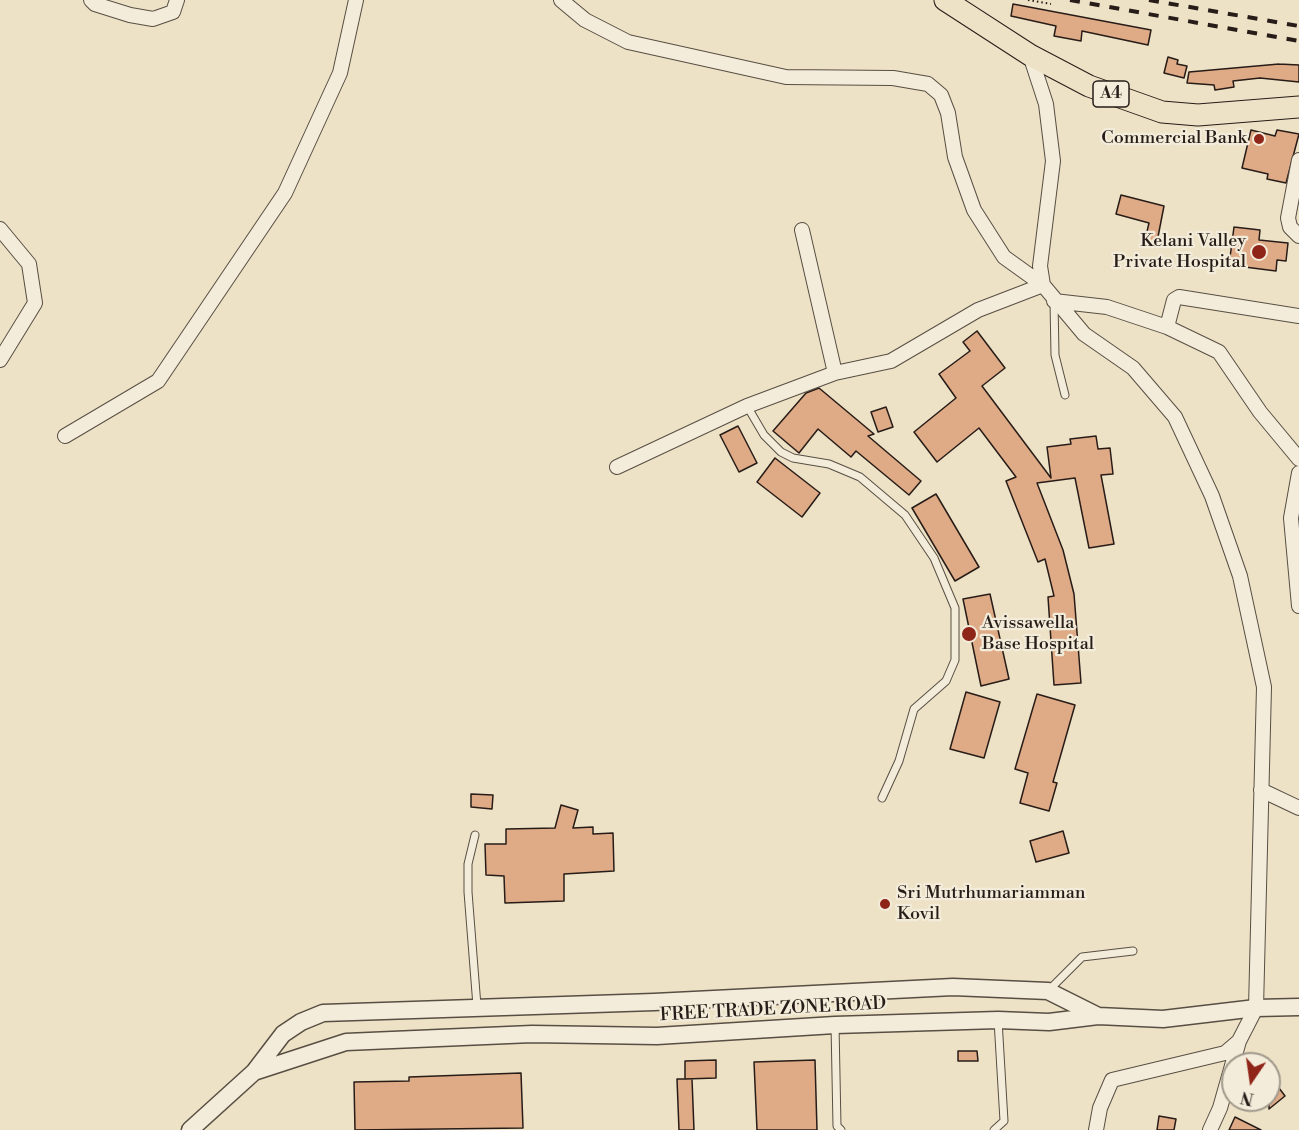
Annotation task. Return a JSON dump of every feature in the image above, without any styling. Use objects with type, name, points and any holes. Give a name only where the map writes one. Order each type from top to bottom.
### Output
[{"type":"highway","name":"A4","points":[[945,0],[1030,55],[1089,86],[1162,112],[1198,115],[1299,107]]},
{"type":"street","points":[[91,0],[95,4],[130,15],[153,19],[173,12],[177,0]]},
{"type":"street","points":[[65,436],[158,381],[278,203],[340,73],[356,0]]},
{"type":"street","points":[[561,0],[585,20],[628,42],[786,77],[893,78],[928,84],[941,95],[948,113],[955,157],[974,210],[1004,257],[1043,285],[1054,301],[1084,334],[1133,368],[1175,417],[1212,496],[1240,576],[1264,687],[1256,1008],[1239,1041],[1220,1108],[1210,1130]]},
{"type":"street","points":[[1030,55],[1046,104],[1053,161],[1040,266],[1043,285]]},
{"type":"street","points":[[1299,160],[1288,218],[1290,227],[1299,236]]},
{"type":"street","points":[[0,230],[29,264],[35,303],[0,360]]},
{"type":"street","points":[[802,230],[835,373]]},
{"type":"street","points":[[617,467],[747,405],[835,373],[891,361],[978,310],[1043,285]]},
{"type":"street","points":[[1167,327],[1174,300],[1179,297],[1299,315]]},
{"type":"street","points":[[1054,301],[1107,307],[1167,327],[1219,352],[1260,412],[1299,459]]},
{"type":"street","points":[[1299,473],[1291,518],[1299,606]]},
{"type":"street","points":[[1262,790],[1299,808]]},
{"type":"street","name":"FREE TRADE ZONE ROAD","points":[[190,1130],[254,1072],[283,1034],[301,1022],[323,1013],[477,1006],[654,1002],[953,987],[1048,991]]},
{"type":"street","points":[[1048,991],[1098,1016]]},
{"type":"street","name":"FREE TRADE ZONE ROAD","points":[[254,1072],[346,1042],[532,1034],[657,1036],[835,1024],[998,1020],[1049,1022],[1098,1016],[1163,1019],[1256,1008],[1299,1007]]},
{"type":"street","points":[[1096,1130],[1100,1108],[1112,1080],[1225,1053],[1239,1041]]},
{"type":"lane","points":[[1054,301],[1055,355],[1065,395]]},
{"type":"lane","points":[[747,405],[764,435],[781,452],[793,458],[829,464],[860,477],[905,515],[934,558],[955,608],[955,660],[946,681],[914,709],[899,761],[882,798]]},
{"type":"lane","points":[[475,835],[468,864],[468,892],[477,1006]]},
{"type":"lane","points":[[1048,991],[1082,957],[1133,951]]},
{"type":"lane","points":[[994,1130],[1004,1121],[998,1020]]},
{"type":"lane","points":[[835,1024],[837,1126],[841,1130]]},
{"type":"path","points":[[1028,1],[1051,4]]},
{"type":"building","points":[[1013,4],[1151,30],[1148,45],[1082,31],[1081,41],[1054,36],[1056,26],[1011,16]]},
{"type":"building","points":[[1168,57],[1178,60],[1177,64],[1187,66],[1184,78],[1164,73]]},
{"type":"building","points":[[1279,64],[1299,65],[1299,82],[1260,78],[1233,81],[1234,87],[1215,90],[1214,85],[1187,83],[1189,72]]},
{"type":"building","points":[[1251,130],[1275,136],[1277,130],[1299,134],[1286,183],[1267,179],[1268,174],[1242,168]]},
{"type":"building","points":[[1121,195],[1164,206],[1156,247],[1144,244],[1149,223],[1116,214]]},
{"type":"building","name":"Kelani Valley Private Hospital","points":[[1234,227],[1260,230],[1259,240],[1288,243],[1286,261],[1277,260],[1276,271],[1229,265]]},
{"type":"building","points":[[977,331],[1005,368],[982,386],[1051,478],[1047,447],[1071,444],[1070,439],[1096,436],[1098,449],[1110,448],[1113,474],[1101,475],[1114,544],[1089,548],[1075,478],[1037,483],[1063,550],[1074,594],[1081,683],[1054,685],[1048,597],[1054,596],[1045,559],[1038,562],[1006,481],[1016,477],[979,428],[937,462],[914,432],[956,398],[939,374],[970,351],[963,342]]},
{"type":"building","points":[[819,388],[874,434],[868,436],[921,481],[909,495],[856,451],[851,457],[818,429],[799,453],[773,431],[806,393]]},
{"type":"building","points":[[886,407],[893,427],[878,432],[871,412]]},
{"type":"building","points":[[738,426],[757,463],[739,472],[720,435]]},
{"type":"building","points":[[775,458],[820,493],[802,517],[757,482]]},
{"type":"building","points":[[936,494],[979,567],[955,581],[912,508]]},
{"type":"building","points":[[990,594],[1009,679],[981,686],[963,599]]},
{"type":"building","points":[[966,692],[1000,702],[984,758],[950,749]]},
{"type":"building","points":[[1037,694],[1075,705],[1053,782],[1057,783],[1049,811],[1020,803],[1028,773],[1015,769]]},
{"type":"building","points":[[471,794],[493,795],[492,809],[471,807]]},
{"type":"building","points":[[561,805],[578,810],[573,828],[593,827],[593,834],[613,833],[614,871],[564,874],[564,901],[505,903],[504,876],[486,875],[485,844],[506,844],[506,829],[555,828]]},
{"type":"building","points":[[1063,831],[1069,853],[1036,862],[1030,841]]},
{"type":"building","points":[[958,1051],[977,1051],[978,1061],[958,1061]]},
{"type":"building","points":[[716,1060],[716,1078],[685,1079],[685,1061]]},
{"type":"building","points":[[815,1060],[817,1130],[757,1130],[754,1062]]},
{"type":"building","points":[[521,1073],[523,1128],[355,1130],[354,1082],[409,1081],[409,1077]]},
{"type":"building","points":[[677,1079],[692,1079],[694,1130],[679,1130]]},
{"type":"building","points":[[1159,1116],[1176,1119],[1174,1130],[1157,1130]]},
{"type":"building","points":[[1235,1117],[1261,1130],[1229,1130]]},
{"type":"railway","points":[[1070,0],[1299,41]]},
{"type":"railway","points":[[1149,0],[1299,26]]},
{"type":"place","name":"Commercial Bank","points":[[1259,139]]},
{"type":"place","name":"Kelani Valley Private Hospital","points":[[1259,252]]},
{"type":"place","name":"Avissawella Base Hospital","points":[[969,634]]},
{"type":"place","name":"Sri Mutrhumariamman Kovil","points":[[885,904]]}]
